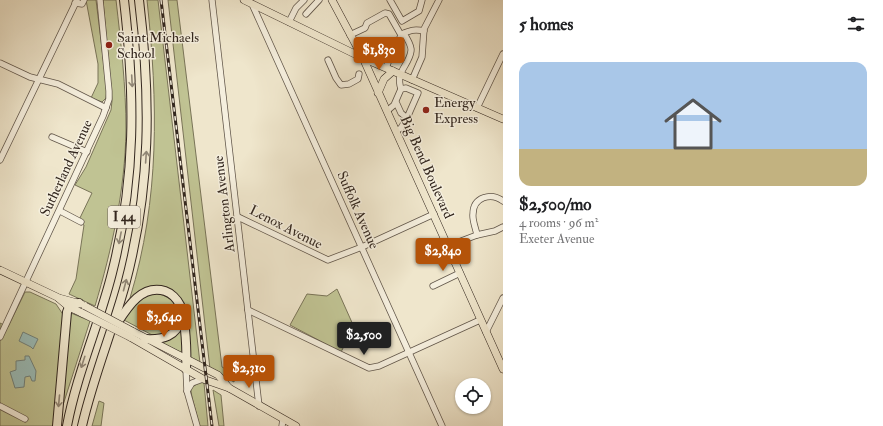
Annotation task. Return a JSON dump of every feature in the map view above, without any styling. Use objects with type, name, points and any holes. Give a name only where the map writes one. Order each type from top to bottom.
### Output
[{"type":"highway","name":"I 44","points":[[66,426],[76,384],[112,274],[128,195],[133,102],[131,62],[124,0]]},
{"type":"highway","name":"I 44","points":[[82,426],[95,376],[109,336],[131,259],[145,180],[148,101],[139,0]]},
{"type":"highway","points":[[109,336],[134,300],[149,291],[158,290],[173,295],[181,307],[187,365]]},
{"type":"highway","points":[[57,426],[66,320],[69,307],[82,304]]},
{"type":"highway","points":[[145,339],[157,340],[170,336],[180,325],[182,317]]},
{"type":"main road","points":[[244,0],[362,58],[503,119]]},
{"type":"main road","name":"Big Bend Boulevard","points":[[334,1],[387,111],[480,320],[501,358],[503,369]]},
{"type":"main road","points":[[378,93],[384,79],[393,71]]},
{"type":"main road","points":[[0,270],[57,297],[82,304],[131,334],[187,365],[218,375],[229,388]]},
{"type":"main road","points":[[57,297],[69,307],[145,339],[187,365],[203,379],[229,388],[283,423],[296,426]]},
{"type":"street","points":[[0,160],[76,1],[82,4],[84,0]]},
{"type":"street","name":"Sutherland Avenue","points":[[0,337],[60,211],[106,108],[109,91],[100,0]]},
{"type":"street","name":"Arlington Avenue","points":[[212,0],[238,217],[258,406]]},
{"type":"street","points":[[289,22],[296,8],[304,0]]},
{"type":"street","points":[[306,14],[319,0]]},
{"type":"street","points":[[378,47],[385,49],[399,40],[403,33],[402,22],[390,0]]},
{"type":"street","points":[[402,22],[419,11],[422,0]]},
{"type":"street","points":[[412,80],[422,57],[424,31],[439,0]]},
{"type":"street","name":"Suffolk Avenue","points":[[252,4],[442,426]]},
{"type":"street","points":[[350,35],[365,28],[367,23],[385,13],[389,14],[396,27],[403,33],[411,46],[411,51],[393,71]]},
{"type":"street","points":[[403,33],[415,29],[424,31]]},
{"type":"street","points":[[387,111],[396,102],[401,89],[393,71],[392,44]]},
{"type":"street","points":[[477,108],[503,54]]},
{"type":"street","points":[[328,60],[341,86],[358,79],[359,74]]},
{"type":"street","points":[[0,63],[38,79],[58,84],[106,108]]},
{"type":"street","points":[[396,131],[401,128],[407,118],[422,84]]},
{"type":"street","points":[[401,89],[406,88],[418,93]]},
{"type":"street","points":[[396,102],[401,113],[407,118]]},
{"type":"street","points":[[52,137],[87,152]]},
{"type":"street","points":[[477,235],[472,213],[477,202],[488,196],[496,197],[503,201]]},
{"type":"street","points":[[60,211],[81,222]]},
{"type":"street","name":"Lenox Avenue","points":[[238,217],[323,259],[337,258],[362,248],[434,214]]},
{"type":"street","points":[[448,246],[503,227]]},
{"type":"street","points":[[433,286],[460,273]]},
{"type":"street","points":[[486,332],[503,298]]},
{"type":"street","points":[[248,310],[369,368],[379,366],[480,320]]},
{"type":"street","points":[[187,365],[187,391],[197,426]]},
{"type":"street","points":[[187,391],[192,383],[203,379]]},
{"type":"street","points":[[0,406],[25,419]]},
{"type":"green space","points":[[86,0],[96,0],[107,90],[106,98],[102,102],[91,98],[98,83],[98,64]]},
{"type":"green space","points":[[103,0],[116,0],[124,81],[126,130],[120,197],[107,263],[95,306],[69,294],[76,279],[84,225],[78,222],[92,193],[75,185],[86,167],[111,110],[112,101]]},
{"type":"green space","points":[[147,0],[158,0],[200,363],[189,357],[184,309],[171,291],[130,298],[140,261],[147,224],[154,150],[153,76]]},
{"type":"green space","points":[[168,0],[177,0],[222,367],[235,374],[234,382],[210,369]]},
{"type":"green space","points":[[337,289],[354,327],[341,352],[290,325],[307,294],[327,296]]},
{"type":"green space","points":[[25,292],[30,292],[56,304],[64,316],[55,426],[0,426],[0,323],[8,327]]},
{"type":"green space","points":[[154,293],[169,298],[177,306],[180,316],[171,333],[154,336],[124,320],[129,311],[136,304]]},
{"type":"green space","points":[[71,313],[90,321],[63,405],[61,405],[69,315]]},
{"type":"green space","points":[[181,327],[184,355],[159,342],[171,339]]},
{"type":"green space","points":[[200,382],[204,383],[208,426],[199,426],[192,395],[191,388]]},
{"type":"green space","points":[[213,390],[221,395],[224,426],[219,426]]},
{"type":"green space","points":[[99,401],[104,403],[101,426],[92,426]]},
{"type":"water","points":[[23,332],[38,339],[33,349],[19,341]]},
{"type":"water","points":[[25,356],[29,356],[36,371],[35,381],[32,381],[30,376],[25,377],[24,387],[15,388],[10,372],[16,370],[16,361],[25,360]]},
{"type":"railway","points":[[161,0],[212,426]]},
{"type":"place","name":"Saint Michaels School","points":[[109,45]]},
{"type":"place","name":"Energy Express","points":[[426,110]]}]
